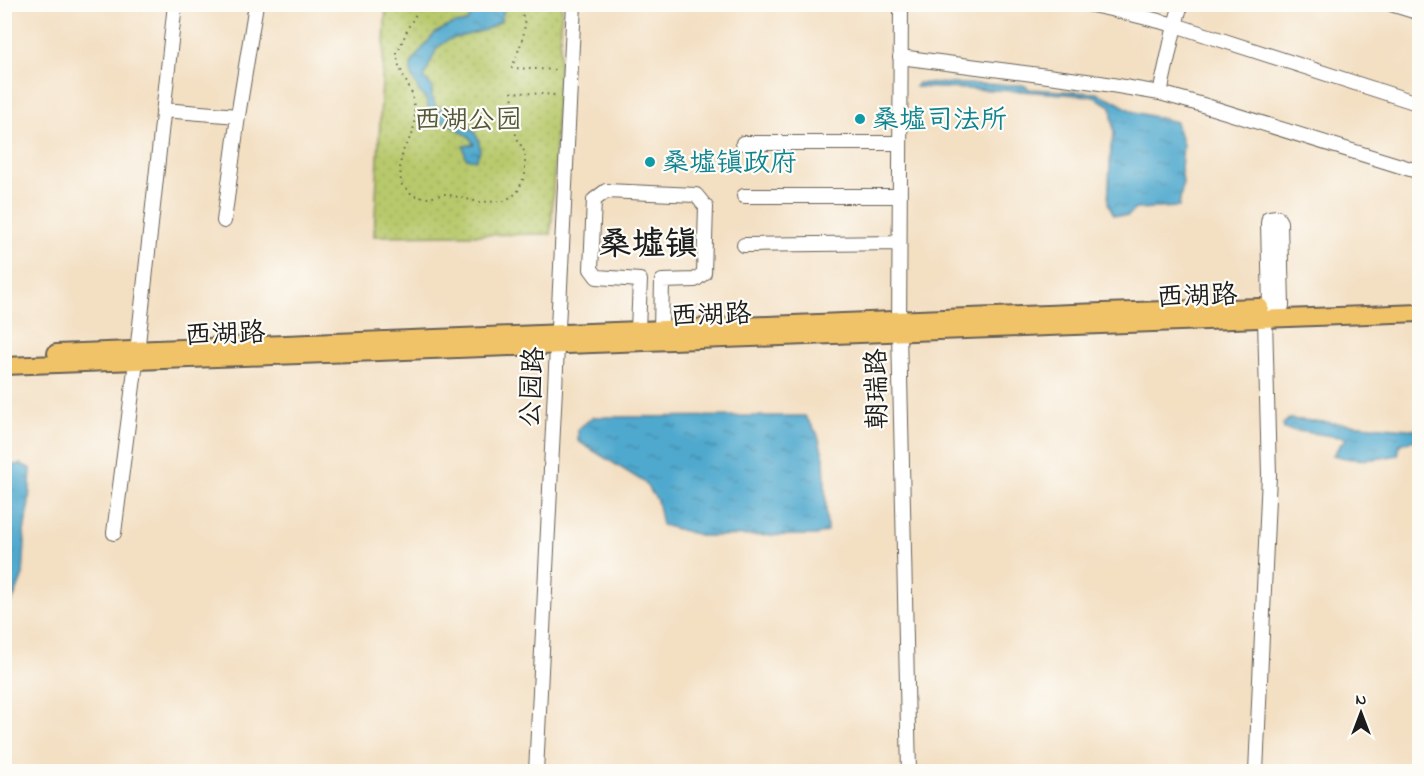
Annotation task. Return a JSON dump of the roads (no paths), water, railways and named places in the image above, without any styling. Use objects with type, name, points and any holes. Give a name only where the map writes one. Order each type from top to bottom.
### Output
[{"type":"main road","name":"西湖路","points":[[4,366],[136,356],[899,326],[1419,302]]},
{"type":"main road","name":"西湖路","points":[[1273,310],[1419,313]]},
{"type":"main road","name":"西湖路","points":[[558,339],[661,329],[899,326]]},
{"type":"main road","name":"西湖路","points":[[4,355],[136,356]]},
{"type":"street","points":[[114,533],[175,4]]},
{"type":"street","points":[[224,221],[256,4]]},
{"type":"street","name":"公园路","points":[[536,771],[574,4]]},
{"type":"street","name":"朝瑞路","points":[[901,4],[899,326],[909,771]]},
{"type":"street","points":[[1087,4],[1175,26],[1419,104]]},
{"type":"street","points":[[1160,93],[1182,4]]},
{"type":"street","points":[[1391,4],[1419,13]]},
{"type":"street","points":[[900,57],[1094,82],[1160,93],[1419,172]]},
{"type":"street","points":[[164,110],[238,116]]},
{"type":"street","points":[[743,142],[900,143]]},
{"type":"street","points":[[638,330],[640,280],[597,277],[591,269],[594,200],[606,191],[696,195],[706,207],[704,273],[695,280],[662,281],[661,329]]},
{"type":"street","points":[[744,196],[900,195]]},
{"type":"street","points":[[1256,771],[1269,476],[1273,310],[1280,222],[1277,217],[1273,216],[1269,218],[1268,224],[1273,310]]},
{"type":"street","points":[[744,244],[899,243]]},
{"type":"water","points":[[485,5],[505,5],[501,21],[485,30],[448,40],[437,48],[424,77],[432,87],[432,97],[436,107],[444,110],[454,120],[465,123],[474,131],[479,141],[480,151],[476,160],[466,158],[463,146],[474,144],[469,137],[429,111],[426,99],[411,75],[411,65],[435,33],[450,25],[467,22]]},
{"type":"water","points":[[918,83],[1023,85],[1030,89],[1096,93],[1134,112],[1176,122],[1183,145],[1181,169],[1183,182],[1179,207],[1135,209],[1128,216],[1114,215],[1108,203],[1111,146],[1114,135],[1111,106],[1092,96],[915,87]]},
{"type":"water","points":[[805,416],[817,433],[824,457],[827,532],[817,535],[703,536],[662,525],[657,500],[644,482],[578,441],[578,429],[593,417]]},
{"type":"water","points":[[1289,419],[1419,430],[1419,441],[1400,444],[1398,455],[1373,459],[1350,459],[1333,455],[1347,438],[1284,429],[1283,424]]},
{"type":"water","points":[[21,464],[31,469],[24,532],[23,575],[14,598],[6,610],[5,654],[5,466]]},
{"type":"place","name":"桑墟司法所","points":[[860,119]]},
{"type":"place","name":"桑墟镇政府","points":[[650,162]]},
{"type":"district","name":"桑墟镇","points":[[648,242]]},
{"type":"park label","name":"西湖公园","points":[[468,119]]}]
